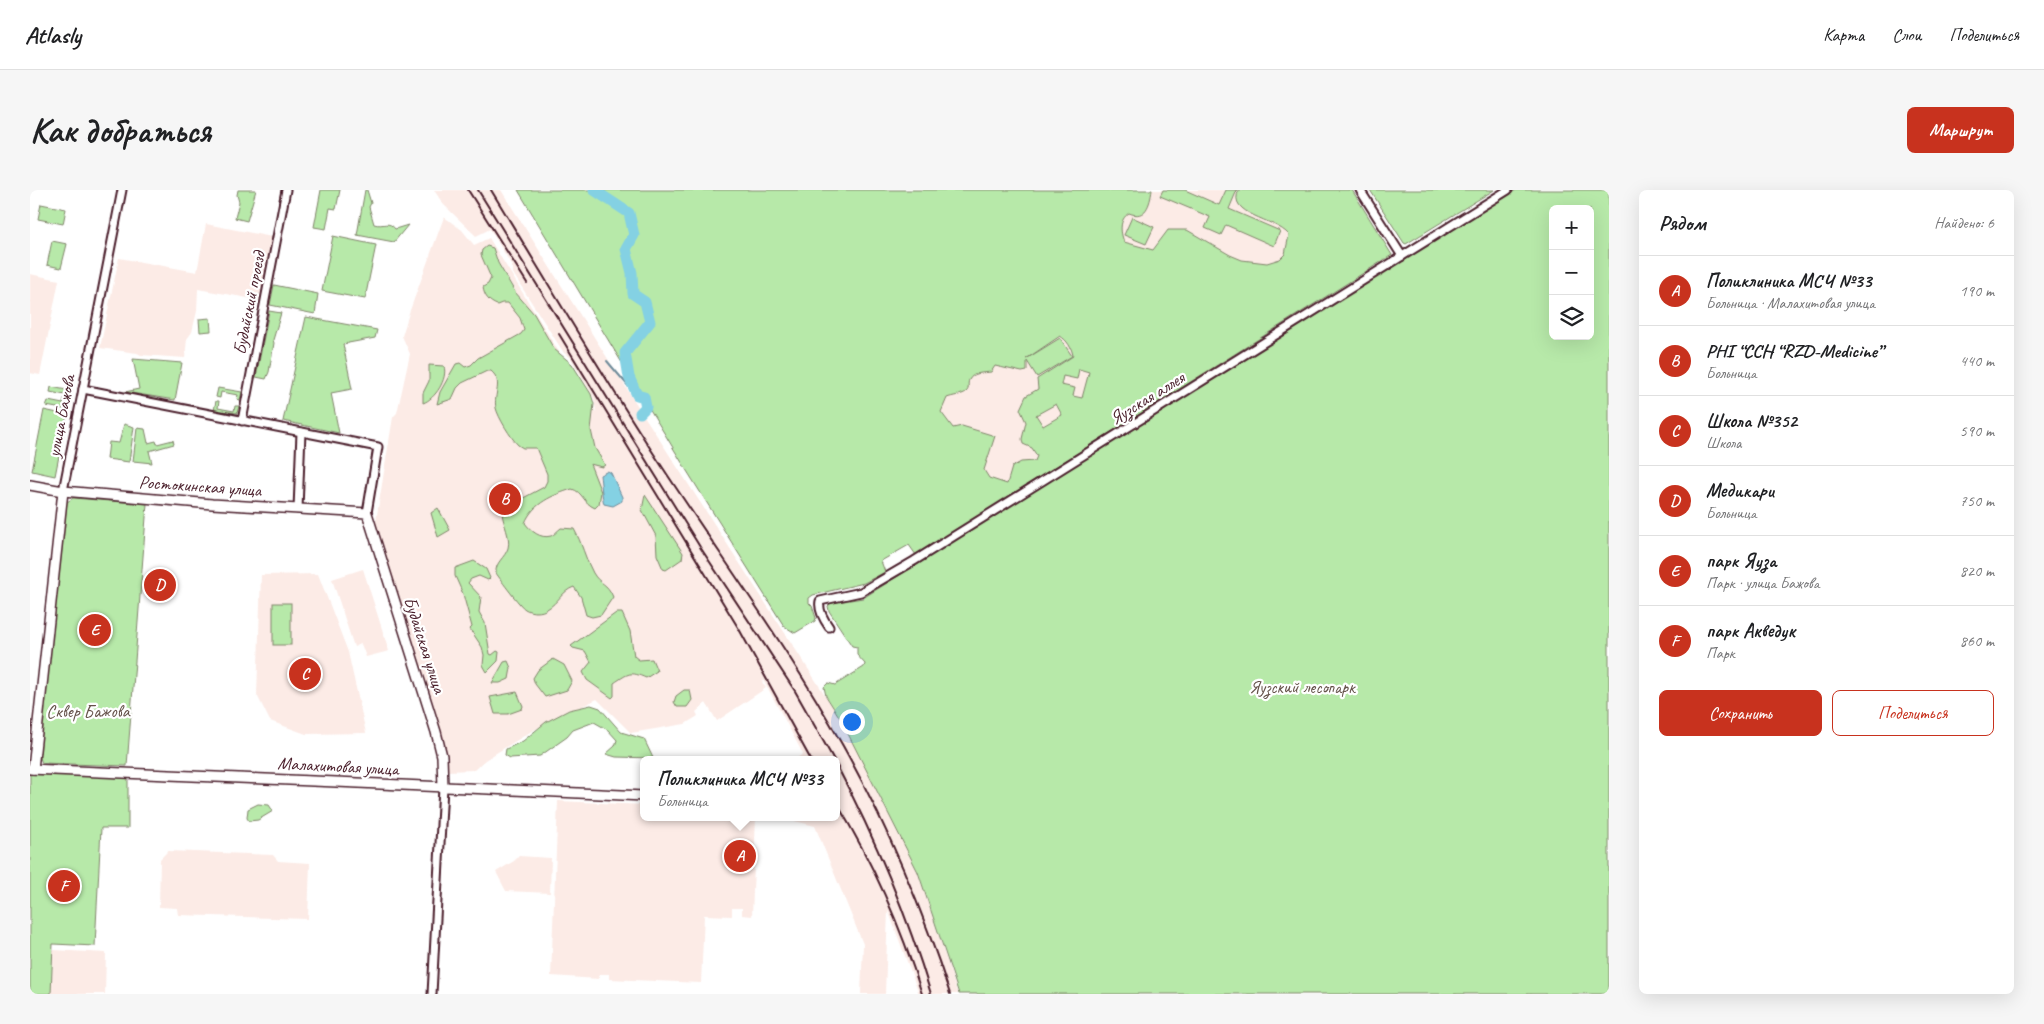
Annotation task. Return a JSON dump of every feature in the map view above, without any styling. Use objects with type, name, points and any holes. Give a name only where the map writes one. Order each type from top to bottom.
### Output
[{"type":"street","name":"улица Бажова","points":[[32,769],[63,491],[122,190]]},
{"type":"street","name":"Будайский проезд","points":[[242,421],[286,190]]},
{"type":"street","points":[[1360,190],[1402,256]]},
{"type":"street","name":"Яузская аллея","points":[[829,627],[824,619],[819,605],[820,602],[861,592],[914,561],[1508,190]]},
{"type":"street","name":"Будайская улица","points":[[83,389],[378,447],[367,513],[442,756],[443,787],[432,994]]},
{"type":"street","points":[[298,510],[301,432]]},
{"type":"street","name":"Ростокинская улица","points":[[30,485],[63,491],[298,510],[367,513]]},
{"type":"street","name":"Малахитовая улица","points":[[32,769],[640,796]]},
{"type":"shaded area","points":[[434,190],[501,190],[639,408],[840,718],[918,873],[958,994],[919,994],[888,910],[885,994],[861,994],[863,944],[815,826],[795,821],[840,821],[840,756],[800,756],[803,754],[764,681],[762,682],[766,688],[717,721],[706,703],[696,712],[698,716],[685,724],[631,733],[597,699],[532,731],[485,760],[474,770],[446,771],[375,527],[393,417],[397,413],[410,354],[402,336],[444,217],[462,230],[474,245],[489,238],[596,412],[594,398],[570,357],[564,353],[512,272],[512,266],[490,229],[476,236],[443,204]]},
{"type":"shaded area","points":[[1063,190],[1352,190],[1392,255],[985,510],[932,412]]},
{"type":"shaded area","points":[[206,224],[272,237],[259,300],[198,289],[197,311],[192,332],[187,339],[185,358],[141,355],[100,348],[119,258],[197,272]]},
{"type":"shaded area","points":[[30,274],[59,280],[40,375],[30,373]]},
{"type":"shaded area","points":[[363,569],[389,651],[366,657],[361,644],[354,647],[332,579]]},
{"type":"shaded area","points":[[318,574],[348,652],[366,733],[306,734],[270,721],[257,695],[261,575]]},
{"type":"shaded area","points":[[558,801],[640,805],[640,821],[756,821],[752,916],[742,915],[742,908],[732,908],[732,916],[704,915],[701,983],[609,979],[609,974],[599,974],[599,979],[551,976]]},
{"type":"shaded area","points":[[168,851],[273,855],[278,861],[310,863],[308,919],[178,915],[177,908],[159,907],[160,859]]},
{"type":"shaded area","points":[[519,856],[551,858],[550,893],[506,891],[496,872]]},
{"type":"shaded area","points":[[53,950],[106,953],[105,994],[51,994]]},
{"type":"green space","points":[[238,190],[256,190],[247,221],[235,218],[239,202]]},
{"type":"green space","points":[[321,190],[340,190],[336,209],[330,208],[326,229],[314,227]]},
{"type":"green space","points":[[365,190],[367,190],[371,203],[369,207],[374,224],[388,224],[395,229],[408,225],[394,242],[357,235]]},
{"type":"green space","points":[[518,190],[1152,190],[1148,205],[1143,212],[1135,215],[1129,213],[1123,219],[1121,230],[1124,242],[1153,250],[1168,230],[1187,230],[1242,260],[1267,263],[1280,259],[1285,254],[1289,235],[1273,224],[1245,211],[1239,205],[1237,198],[1239,190],[1352,190],[1392,255],[916,555],[909,545],[881,561],[885,572],[864,583],[813,595],[809,598],[809,603],[816,618],[815,621],[795,633],[784,626],[687,471]],"holes":[[[1060,336],[1069,344],[1073,356],[1037,379],[1038,389],[1026,396],[1020,409],[1026,422],[1022,439],[1023,444],[1032,448],[1037,456],[1035,461],[1021,462],[1012,467],[1007,484],[989,478],[984,470],[995,436],[962,426],[953,428],[941,412],[947,398],[967,391],[968,382],[971,377],[979,373],[991,372],[995,366],[1022,372],[1027,371],[1027,361],[1037,377],[1072,356],[1060,338],[1026,359]],[[1079,369],[1089,372],[1082,398],[1073,396],[1075,388],[1061,385],[1063,376],[1077,379]],[[1056,404],[1062,415],[1043,426],[1036,415]]]},
{"type":"green space","points":[[1163,190],[1185,190],[1219,205],[1226,190],[1237,190],[1229,209],[1280,231],[1274,246],[1226,225],[1221,235],[1205,228],[1210,217],[1160,196]]},
{"type":"green space","points":[[1370,190],[1494,190],[1406,244]]},
{"type":"green space","name":"Яузский лесопарк","points":[[1516,190],[1609,190],[1609,994],[959,994],[918,872],[840,718],[826,696],[824,687],[828,683],[835,685],[864,667],[865,664],[857,655],[857,647],[852,646],[829,611],[828,606],[831,603],[863,598]]},
{"type":"green space","points":[[41,204],[66,209],[63,224],[38,219]]},
{"type":"green space","points":[[1132,217],[1154,227],[1146,244],[1124,235]]},
{"type":"green space","points":[[333,236],[376,245],[365,299],[322,291]]},
{"type":"green space","points":[[52,241],[67,244],[61,268],[47,265]]},
{"type":"green space","points":[[487,246],[493,248],[498,263],[515,292],[534,314],[554,349],[572,364],[591,394],[594,404],[591,430],[595,448],[605,465],[602,467],[590,464],[601,492],[599,504],[595,508],[591,506],[576,490],[572,489],[551,497],[538,505],[525,523],[533,531],[547,537],[561,528],[574,529],[593,573],[613,597],[601,615],[592,617],[586,615],[581,597],[574,587],[566,591],[554,604],[545,610],[536,612],[527,610],[522,607],[496,573],[497,566],[507,551],[509,544],[502,513],[512,504],[544,487],[547,481],[547,474],[536,448],[523,448],[518,445],[502,422],[495,403],[498,384],[495,375],[491,371],[487,371],[462,383],[457,388],[452,399],[437,404],[440,392],[456,364],[460,363],[465,367],[471,365],[478,358],[521,334],[524,330],[520,318],[508,303],[497,305],[489,300],[484,293],[483,287],[488,284],[491,278],[481,255],[482,250]]},
{"type":"green space","points":[[274,285],[318,294],[315,314],[270,305]]},
{"type":"green space","points":[[269,311],[281,313],[273,340],[269,372],[266,379],[256,377]]},
{"type":"green space","points":[[306,317],[377,330],[375,338],[343,344],[352,389],[331,393],[339,433],[283,421]]},
{"type":"green space","points":[[210,318],[211,331],[200,332],[199,319]]},
{"type":"green space","points":[[133,359],[182,363],[175,400],[125,392],[139,389]]},
{"type":"green space","points":[[429,365],[444,366],[445,371],[436,393],[423,403],[423,393],[429,381]]},
{"type":"green space","points":[[51,387],[72,391],[68,410],[46,406],[48,401],[63,404],[65,395],[50,392]]},
{"type":"green space","points":[[218,388],[242,392],[240,400],[237,399],[238,395],[221,392],[220,398],[216,397]]},
{"type":"green space","points":[[216,401],[219,401],[218,408],[234,411],[235,406],[239,406],[237,413],[214,410]]},
{"type":"green space","points":[[44,410],[67,415],[55,476],[32,471]]},
{"type":"green space","points":[[124,424],[134,427],[129,462],[107,459],[109,442],[119,443]]},
{"type":"green space","points":[[137,428],[145,429],[148,443],[156,441],[157,444],[173,440],[174,444],[149,451],[152,463],[133,461]]},
{"type":"green space","points":[[645,495],[683,553],[682,559],[666,570],[663,569],[657,555],[656,536],[642,510]]},
{"type":"green space","name":"Сквер Бажова","points":[[73,498],[147,504],[127,766],[42,763],[39,755],[67,502]]},
{"type":"green space","points":[[438,508],[450,530],[438,537],[431,513]]},
{"type":"green space","points":[[474,561],[486,569],[490,578],[488,580],[479,576],[471,579],[468,583],[481,597],[479,612],[485,623],[490,654],[499,652],[498,661],[487,672],[483,665],[484,655],[482,647],[470,629],[472,627],[463,594],[455,576],[455,568]]},
{"type":"green space","points":[[273,603],[291,603],[291,645],[273,645]]},
{"type":"green space","points":[[616,613],[622,613],[630,631],[634,656],[639,660],[652,659],[657,671],[646,678],[636,674],[623,677],[614,683],[614,696],[612,698],[587,680],[583,672],[591,662],[585,651],[571,646]]},
{"type":"green space","points":[[553,659],[564,665],[572,681],[567,690],[545,697],[535,684],[533,678],[538,670]]},
{"type":"green space","points":[[508,661],[511,668],[509,679],[500,683],[492,683],[504,662]]},
{"type":"green space","points":[[684,690],[690,690],[692,700],[687,707],[677,707],[674,702],[676,696]]},
{"type":"green space","points":[[517,692],[523,706],[522,709],[508,714],[495,714],[490,697]]},
{"type":"green space","points":[[591,705],[600,708],[621,732],[644,739],[652,756],[616,757],[606,754],[615,746],[617,740],[608,730],[594,722],[573,730],[567,737],[540,756],[510,758],[505,755],[506,749],[523,741],[546,722],[569,710]]},
{"type":"green space","points":[[30,773],[128,776],[128,828],[101,828],[95,946],[53,944],[51,994],[30,994]]},
{"type":"green space","points":[[258,804],[269,805],[273,811],[258,820],[249,821],[247,818],[248,809]]},
{"type":"water","points":[[608,471],[611,473],[622,497],[622,501],[613,506],[604,504],[602,494],[600,475]]},
{"type":"waterway","points":[[594,190],[629,213],[634,235],[626,249],[632,273],[633,294],[645,302],[650,322],[625,353],[629,377],[637,395],[644,397],[646,407],[640,413]]},
{"type":"waterway","points":[[607,361],[646,407]]},
{"type":"railway","points":[[468,190],[527,283]]},
{"type":"railway","points":[[478,190],[700,547],[795,691],[832,756]]},
{"type":"railway","points":[[491,190],[641,434],[801,675],[843,746],[874,806],[902,867],[928,930],[950,994]]},
{"type":"railway","points":[[559,334],[739,629],[809,756]]},
{"type":"railway","points":[[840,772],[864,820],[901,906],[931,994]]},
{"type":"railway","points":[[840,809],[885,895],[905,944],[922,994]]},
{"type":"place","name":"PHI “CCH “RZD-Medicine”","points":[[505,499]]},
{"type":"place","name":"Медикари","points":[[160,585]]},
{"type":"place","name":"парк Яуза","points":[[95,630]]},
{"type":"place","name":"Школа №352","points":[[305,674]]},
{"type":"place","name":"Поликлиника МСЧ №33","points":[[740,856]]},
{"type":"place","name":"парк Акведук","points":[[64,886]]}]
